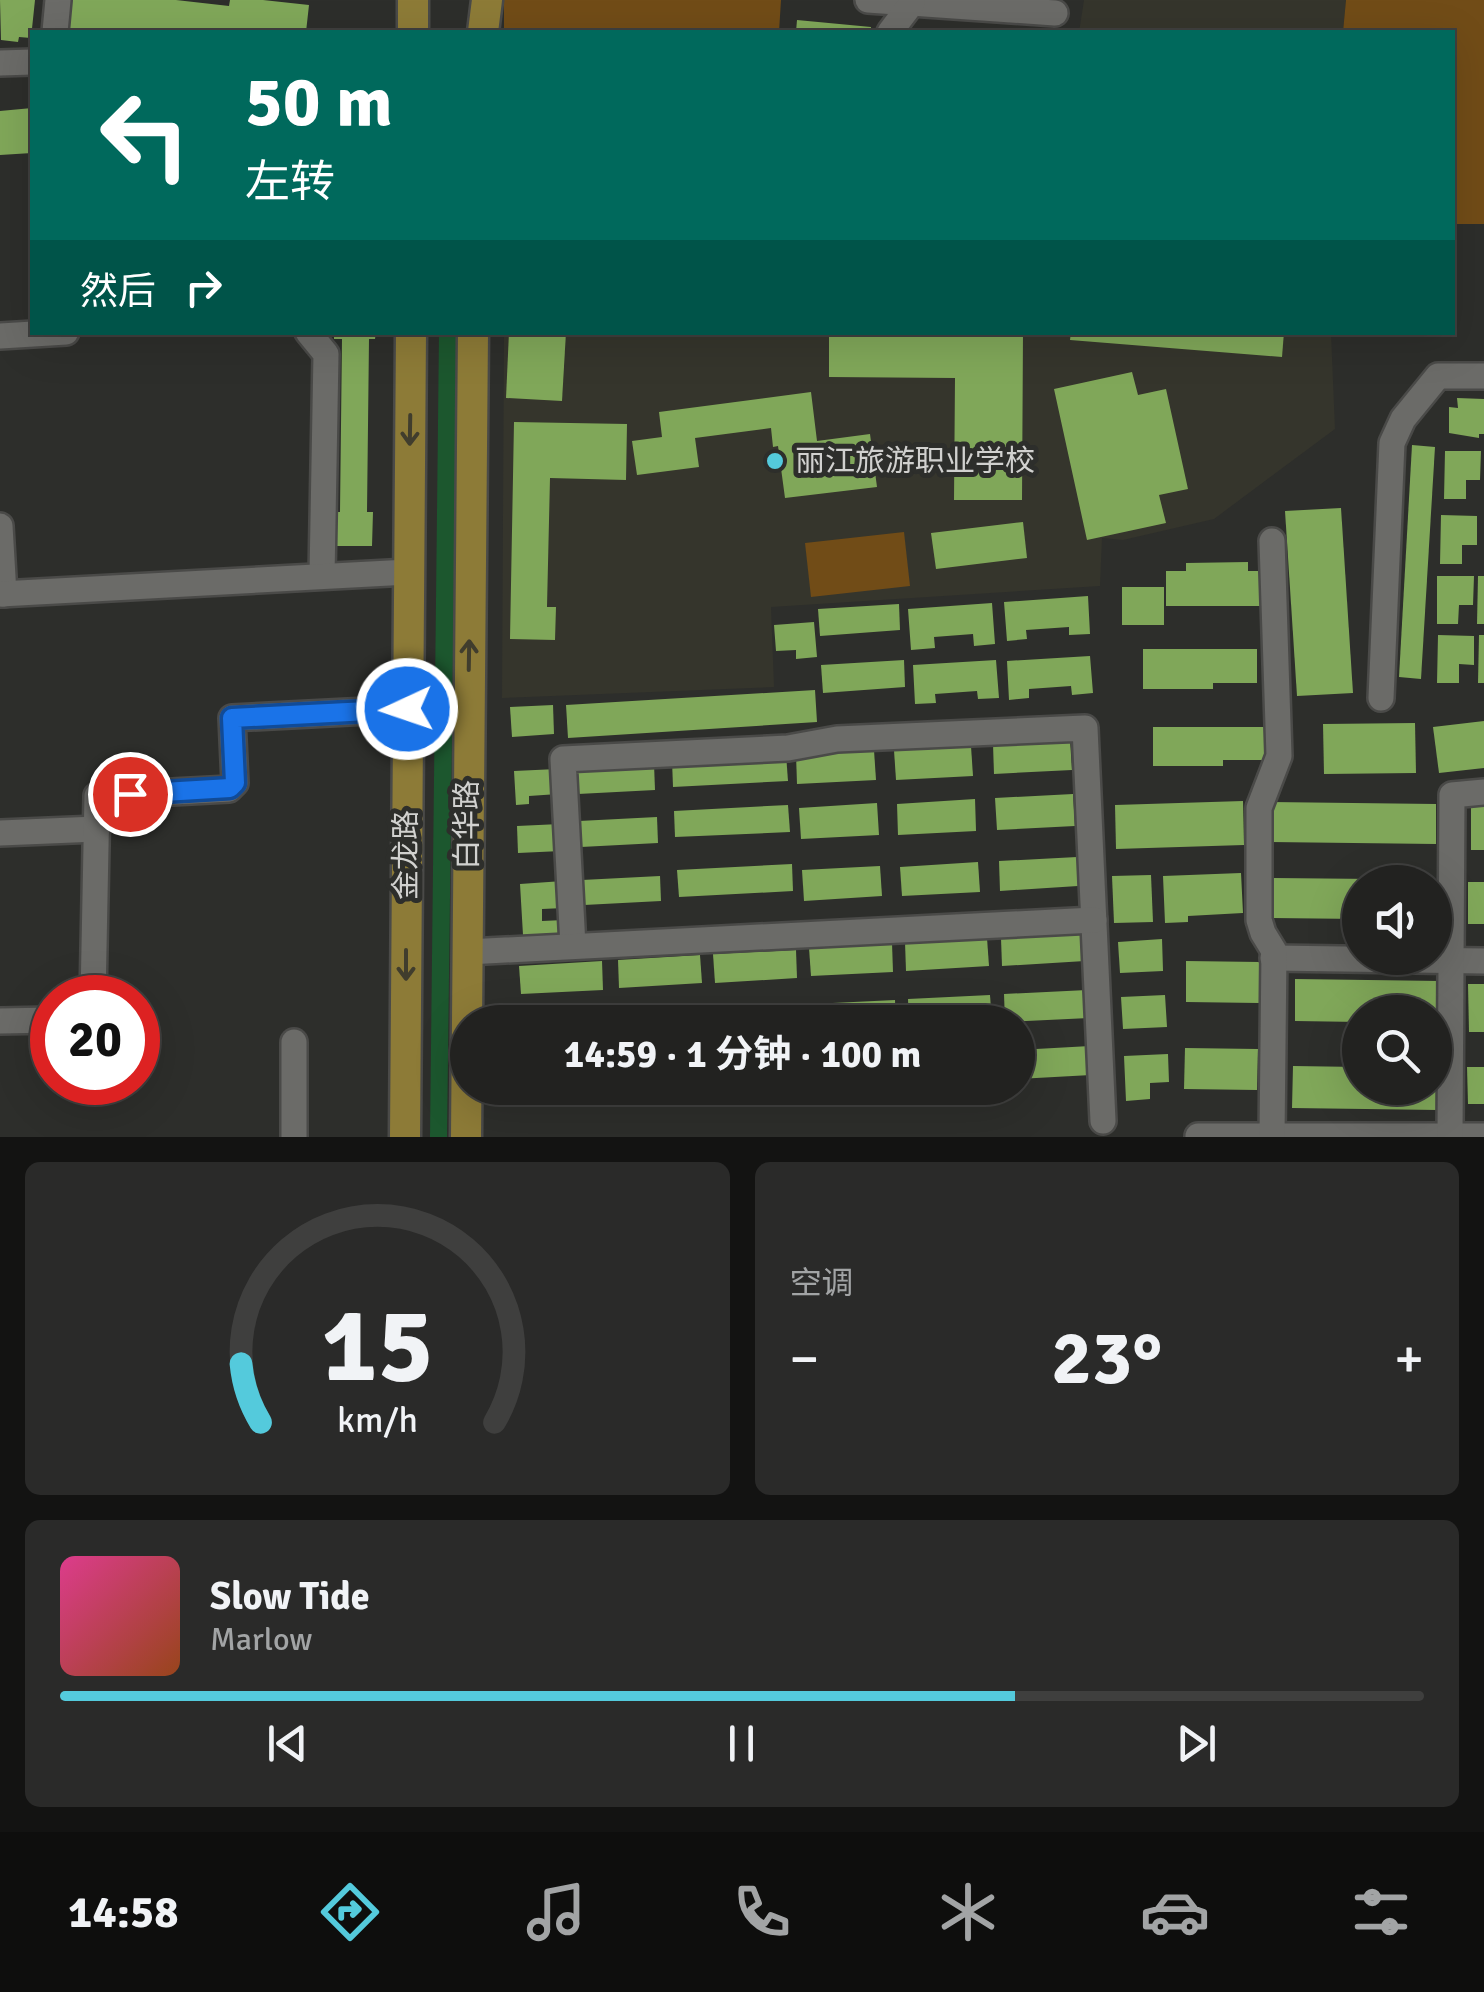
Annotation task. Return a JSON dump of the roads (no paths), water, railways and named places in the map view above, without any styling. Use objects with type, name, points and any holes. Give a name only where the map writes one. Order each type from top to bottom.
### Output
[{"type":"main road","points":[[413,30],[414,0]]},
{"type":"main road","points":[[483,30],[487,0]]},
{"type":"main road","name":"金龙路","points":[[405,1137],[411,335]]},
{"type":"main road","name":"白华路","points":[[466,1137],[472,335]]},
{"type":"street","points":[[55,30],[58,0]]},
{"type":"street","points":[[868,0],[942,3],[979,20],[1055,13]]},
{"type":"street","points":[[892,30],[912,3]]},
{"type":"street","points":[[0,63],[30,62]]},
{"type":"street","points":[[0,336],[30,334]]},
{"type":"street","points":[[310,335],[326,354],[322,576]]},
{"type":"street","points":[[1381,698],[1392,444],[1403,419],[1438,376],[1484,376]]},
{"type":"street","points":[[0,526],[2,594],[408,572]]},
{"type":"street","points":[[1272,541],[1279,756],[1258,808],[1259,920],[1274,951],[1272,1137]]},
{"type":"street","points":[[94,975],[98,796],[230,788],[235,783],[232,718],[407,709]]},
{"type":"street","points":[[573,946],[563,759],[788,748],[837,738],[1085,728],[1103,1122]]},
{"type":"street","points":[[1452,865],[1452,795],[1484,792]]},
{"type":"street","points":[[0,833],[97,828]]},
{"type":"street","points":[[467,952],[1094,920]]},
{"type":"street","points":[[1274,958],[1342,959]]},
{"type":"street","points":[[1452,960],[1484,960]]},
{"type":"street","points":[[1450,1136],[1451,975]]},
{"type":"street","points":[[0,1021],[30,1020]]},
{"type":"street","points":[[294,1042],[294,1137]]},
{"type":"street","points":[[1198,1136],[1484,1136]]},
{"type":"place","name":"丽江旅游职业学校","points":[[775,461]]}]
